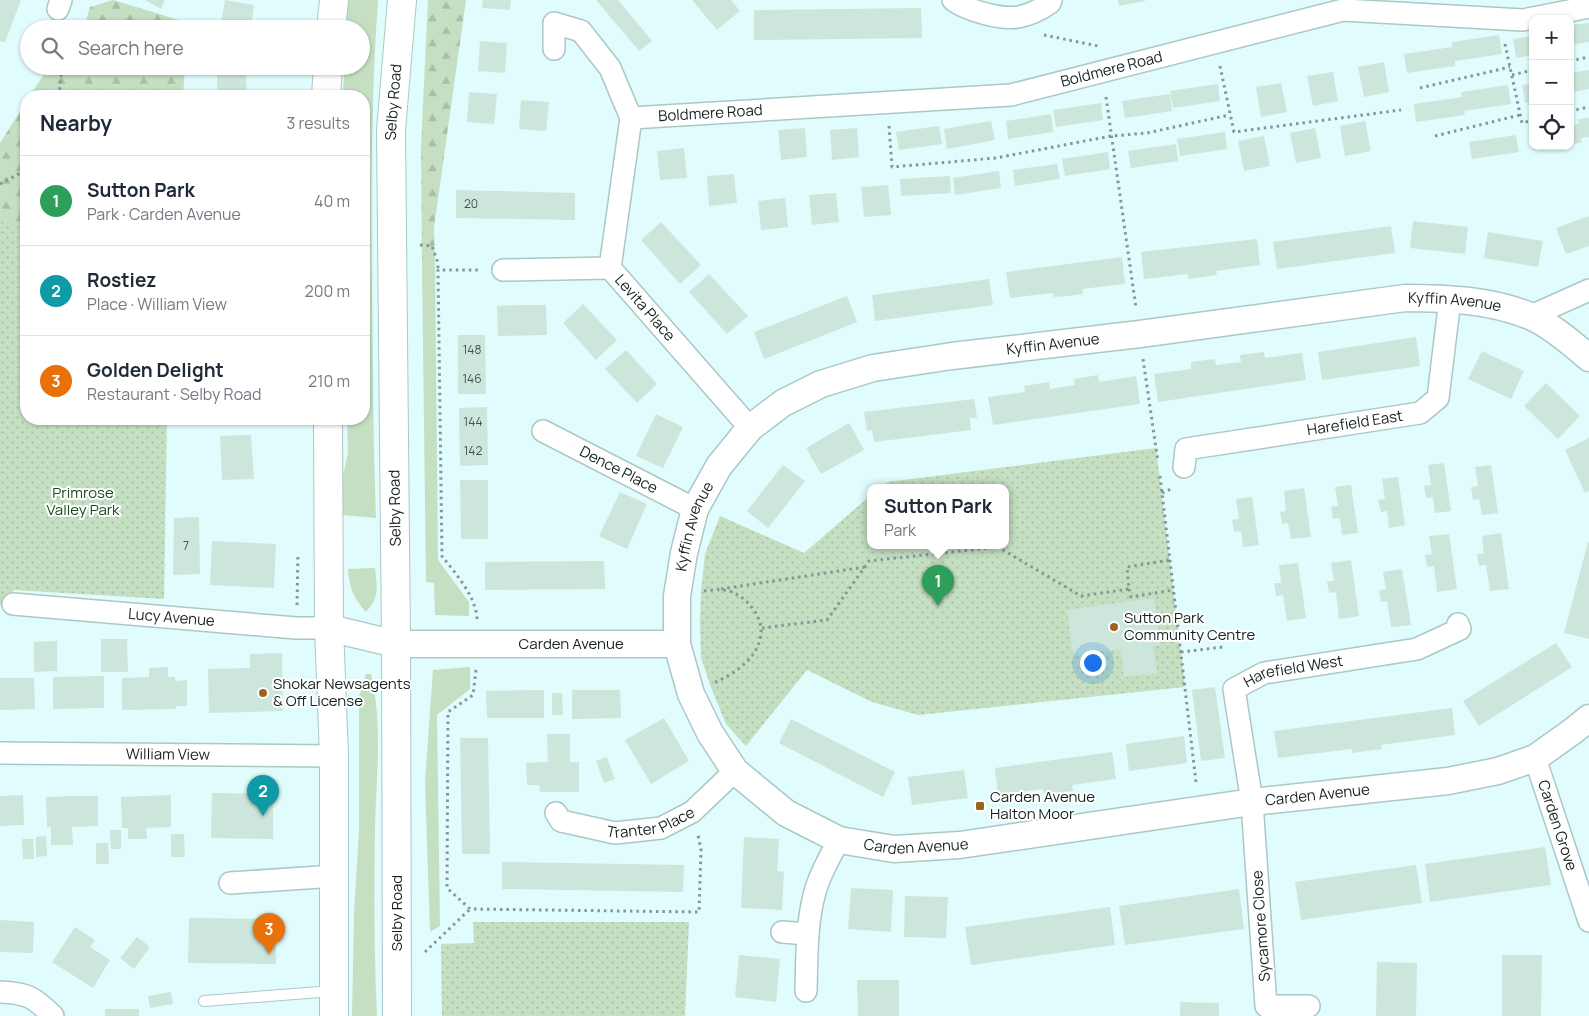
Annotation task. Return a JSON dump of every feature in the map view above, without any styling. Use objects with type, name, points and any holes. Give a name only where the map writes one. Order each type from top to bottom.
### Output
[{"type":"main road","points":[[332,20],[334,0]]},
{"type":"main road","name":"Selby Road","points":[[397,1016],[396,644],[391,130],[402,0]]},
{"type":"main road","points":[[326,90],[327,75]]},
{"type":"main road","points":[[328,425],[329,628],[334,756],[334,1004]]},
{"type":"street","points":[[953,0],[986,15],[1016,18],[1039,11],[1050,3],[1051,0]]},
{"type":"street","name":"Boldmere Road","points":[[631,118],[1011,95],[1343,10],[1523,20],[1589,7]]},
{"type":"street","points":[[554,49],[554,24],[581,31],[610,68],[631,118],[610,268]]},
{"type":"street","name":"Levita Place","points":[[503,270],[610,268],[750,428]]},
{"type":"street","points":[[1531,316],[1589,290]]},
{"type":"street","name":"Kyffin Avenue","points":[[677,644],[677,596],[684,553],[695,509],[719,466],[750,428],[783,404],[821,384],[872,368],[1405,298],[1450,298],[1496,306],[1531,316],[1569,340],[1589,358]]},
{"type":"street","name":"Harefield East","points":[[1184,467],[1186,449],[1420,413],[1438,398],[1450,298]]},
{"type":"street","name":"Dence Place","points":[[543,431],[695,509]]},
{"type":"street","name":"Lucy Avenue","points":[[13,604],[296,628],[329,628]]},
{"type":"street","name":"Harefield West","points":[[1252,802],[1234,689],[1264,673],[1417,649],[1460,629],[1458,624]]},
{"type":"street","name":"Carden Avenue","points":[[329,628],[396,644],[677,644],[691,694],[710,733],[735,771],[786,813],[839,840],[894,849],[960,845],[1252,802],[1448,781],[1498,771],[1535,758],[1573,732],[1589,718]]},
{"type":"street","name":"William View","points":[[0,753],[334,756]]},
{"type":"street","name":"Carden Grove","points":[[1535,758],[1589,921]]},
{"type":"street","name":"Tranter Place","points":[[556,813],[561,821],[615,833],[661,828],[692,812],[735,771]]},
{"type":"street","name":"Sycamore Close","points":[[1252,802],[1266,1006],[1309,1006]]},
{"type":"street","points":[[806,991],[808,923],[815,892],[824,868],[839,840]]},
{"type":"street","points":[[230,883],[335,876]]},
{"type":"street","points":[[782,932],[808,934]]},
{"type":"street","points":[[0,992],[20,993],[39,1002],[53,1016]]},
{"type":"lane","points":[[204,1001],[334,1004]]},
{"type":"path","points":[[1500,19],[1522,123],[1529,121]]},
{"type":"path","points":[[1046,36],[1098,45],[1131,277]]},
{"type":"path","points":[[1216,43],[1229,115],[1234,132],[1401,110]]},
{"type":"path","points":[[1574,60],[1589,57]]},
{"type":"path","points":[[1420,88],[1510,67]]},
{"type":"path","points":[[1512,75],[1529,71]]},
{"type":"path","points":[[60,90],[61,75]]},
{"type":"path","points":[[888,103],[892,168],[996,158],[1112,136],[1147,133],[1229,115]]},
{"type":"path","points":[[1574,110],[1589,107]]},
{"type":"path","points":[[1435,136],[1520,115]]},
{"type":"path","points":[[0,184],[20,173]]},
{"type":"path","points":[[1156,448],[1158,466]]},
{"type":"path","points":[[1160,475],[1200,810]]},
{"type":"path","points":[[762,628],[827,620],[869,561],[980,549]]},
{"type":"path","points":[[1001,549],[1081,596],[1130,589]]},
{"type":"path","points":[[1170,560],[1127,567],[1131,597],[1173,590]]},
{"type":"path","points":[[677,596],[864,567]]},
{"type":"path","points":[[691,694],[740,668],[753,655],[760,641],[762,628],[756,613],[746,601],[733,592],[718,589]]},
{"type":"path","points":[[1181,652],[1223,647]]},
{"type":"path","points":[[397,958],[422,955],[470,909]]},
{"type":"green space","points":[[113,0],[179,20],[86,20],[90,7]]},
{"type":"green space","points":[[348,0],[378,0],[374,74],[372,184],[373,407],[376,518],[343,515],[342,480],[348,453],[347,425],[370,425],[370,90],[343,90],[344,75],[370,75],[370,20],[347,20]]},
{"type":"green space","points":[[428,0],[466,0],[434,227],[435,264],[422,264],[421,147]]},
{"type":"green space","points":[[43,75],[184,75],[183,90],[34,90]]},
{"type":"green space","points":[[20,111],[20,293],[0,266],[0,143]]},
{"type":"green space","name":"Primrose Valley Park","points":[[0,222],[20,225],[20,425],[167,425],[164,599],[14,590],[0,606]]},
{"type":"green space","points":[[422,264],[435,264],[438,560],[469,602],[469,616],[435,615],[434,583],[426,582]]},
{"type":"green space","points":[[1156,448],[1185,687],[918,715],[872,702],[807,670],[746,746],[726,724],[701,657],[701,592],[705,554],[720,516],[804,553],[867,499],[867,549],[1009,549],[1009,484],[885,484],[888,482]]},
{"type":"green space","points":[[375,568],[377,592],[374,601],[366,612],[353,592],[348,569]]},
{"type":"green space","points":[[470,667],[470,689],[437,715],[440,926],[430,932],[425,782],[433,670]]},
{"type":"green space","points":[[366,674],[371,674],[375,693],[378,732],[374,900],[377,1016],[352,1016],[354,913],[359,830],[359,697]]},
{"type":"green space","points":[[473,922],[689,922],[685,1016],[442,1016],[441,944],[474,943]]},
{"type":"building","points":[[0,0],[21,0],[5,42],[0,41]]},
{"type":"building","points":[[145,0],[165,0],[161,9]]},
{"type":"building","points":[[225,0],[254,5],[252,20],[222,20]]},
{"type":"building","points":[[483,0],[511,0],[510,10],[482,8]]},
{"type":"building","points":[[596,0],[618,0],[652,41],[639,51]]},
{"type":"building","points":[[692,0],[731,0],[740,11],[717,30]]},
{"type":"building","points":[[1118,0],[1145,0],[1145,1],[1119,6]]},
{"type":"building","points":[[921,8],[922,38],[754,40],[754,10]]},
{"type":"building","points":[[1589,23],[1589,42],[1574,44],[1574,25]]},
{"type":"building","points":[[1499,35],[1502,54],[1455,61],[1455,66],[1407,73],[1404,54],[1452,47],[1452,42]]},
{"type":"building","points":[[1529,37],[1529,56],[1516,58],[1513,39]]},
{"type":"building","points":[[480,41],[507,43],[505,73],[478,71]]},
{"type":"building","points":[[1384,62],[1389,92],[1364,97],[1358,67]]},
{"type":"building","points":[[1589,70],[1589,89],[1574,92],[1574,72]]},
{"type":"building","points":[[1333,72],[1338,101],[1313,106],[1307,76]]},
{"type":"building","points":[[217,75],[246,75],[247,90],[217,90]]},
{"type":"building","points":[[1281,83],[1287,112],[1261,117],[1256,87]]},
{"type":"building","points":[[1218,84],[1220,101],[1173,108],[1170,91]]},
{"type":"building","points":[[1529,84],[1529,102],[1525,103],[1522,85]]},
{"type":"building","points":[[1508,85],[1511,104],[1464,111],[1465,115],[1416,122],[1414,104],[1462,97],[1461,92]]},
{"type":"building","points":[[469,92],[497,94],[494,124],[467,122]]},
{"type":"building","points":[[1170,94],[1172,111],[1125,118],[1122,101]]},
{"type":"building","points":[[521,100],[549,102],[546,131],[519,129]]},
{"type":"building","points":[[1101,103],[1103,120],[1056,127],[1053,110]]},
{"type":"building","points":[[1051,114],[1053,132],[1008,139],[1006,121]]},
{"type":"building","points":[[1589,118],[1589,137],[1581,138],[1582,143],[1574,144],[1574,125],[1579,124],[1578,119]]},
{"type":"building","points":[[991,121],[995,140],[947,149],[944,129]]},
{"type":"building","points":[[1365,121],[1371,151],[1345,156],[1340,126]]},
{"type":"building","points":[[939,126],[942,144],[899,150],[896,132]]},
{"type":"building","points":[[805,128],[807,157],[781,160],[778,130]]},
{"type":"building","points":[[857,128],[859,157],[832,160],[830,130]]},
{"type":"building","points":[[1315,128],[1321,158],[1296,163],[1290,133]]},
{"type":"building","points":[[1225,132],[1227,149],[1180,156],[1177,139]]},
{"type":"building","points":[[1516,135],[1519,152],[1472,159],[1469,142]]},
{"type":"building","points":[[1264,136],[1270,166],[1244,171],[1238,141]]},
{"type":"building","points":[[1176,144],[1178,161],[1131,168],[1128,151]]},
{"type":"building","points":[[684,148],[687,178],[660,180],[657,151]]},
{"type":"building","points":[[1108,152],[1110,169],[1065,176],[1062,159]]},
{"type":"building","points":[[1057,164],[1060,179],[1015,186],[1013,170]]},
{"type":"building","points":[[999,171],[1001,188],[955,195],[953,178]]},
{"type":"building","points":[[734,174],[737,203],[709,206],[707,176]]},
{"type":"building","points":[[950,176],[951,193],[901,196],[900,179]]},
{"type":"building","points":[[888,185],[891,215],[864,217],[861,187]]},
{"type":"building","points":[[456,190],[575,193],[575,220],[456,218]]},
{"type":"building","points":[[836,193],[839,222],[812,225],[809,195]]},
{"type":"building","points":[[785,198],[788,227],[761,230],[758,201]]},
{"type":"building","points":[[1589,216],[1589,246],[1566,254],[1556,228]]},
{"type":"building","points":[[1413,221],[1468,227],[1465,254],[1410,248]]},
{"type":"building","points":[[661,222],[701,265],[680,284],[641,240]]},
{"type":"building","points":[[1391,226],[1395,253],[1277,269],[1273,242]]},
{"type":"building","points":[[1488,232],[1543,241],[1538,267],[1484,258]]},
{"type":"building","points":[[1257,239],[1260,265],[1216,271],[1217,275],[1188,279],[1188,274],[1144,279],[1141,252]]},
{"type":"building","points":[[1122,257],[1125,284],[1082,289],[1083,294],[1068,296],[1054,297],[1053,293],[1010,298],[1006,272]]},
{"type":"building","points":[[709,274],[748,316],[727,334],[689,292]]},
{"type":"building","points":[[989,279],[993,305],[875,321],[872,295]]},
{"type":"building","points":[[847,296],[857,322],[764,359],[754,332]]},
{"type":"building","points":[[583,304],[617,340],[596,360],[563,323]]},
{"type":"building","points":[[546,305],[547,335],[498,336],[497,306]]},
{"type":"building","points":[[458,335],[485,335],[486,394],[458,394]]},
{"type":"building","points":[[1416,337],[1420,366],[1322,380],[1318,352]]},
{"type":"building","points":[[626,350],[657,384],[637,403],[605,369]]},
{"type":"building","points":[[1482,351],[1524,371],[1511,399],[1468,379]]},
{"type":"building","points":[[1264,352],[1265,358],[1302,353],[1306,380],[1158,402],[1154,374],[1191,369],[1191,362],[1215,359],[1216,365],[1241,362],[1240,355]]},
{"type":"building","points":[[1098,375],[1099,382],[1136,376],[1140,404],[993,425],[988,397],[1025,392],[1024,386],[1049,382],[1050,389],[1075,385],[1074,379]]},
{"type":"building","points":[[1546,383],[1580,416],[1558,439],[1524,406]]},
{"type":"building","points":[[974,399],[977,418],[970,418],[971,430],[874,442],[872,430],[867,431],[864,412]]},
{"type":"building","points":[[487,407],[488,465],[460,466],[459,408]]},
{"type":"building","points":[[656,414],[683,427],[663,468],[636,456]]},
{"type":"building","points":[[849,423],[864,450],[821,474],[806,448]]},
{"type":"building","points":[[251,435],[254,479],[222,480],[220,436]]},
{"type":"building","points":[[1589,438],[1589,491],[1585,493],[1565,450]]},
{"type":"building","points":[[1444,463],[1451,511],[1435,513],[1433,497],[1426,498],[1424,486],[1431,485],[1428,465]]},
{"type":"building","points":[[783,465],[805,481],[768,528],[747,511]]},
{"type":"building","points":[[1491,465],[1498,513],[1482,515],[1479,499],[1473,500],[1471,487],[1478,486],[1475,467]]},
{"type":"building","points":[[1398,477],[1405,525],[1389,528],[1387,511],[1381,512],[1378,500],[1385,499],[1382,479]]},
{"type":"building","points":[[460,480],[488,480],[488,539],[461,539]]},
{"type":"building","points":[[1351,485],[1358,533],[1342,535],[1340,518],[1333,519],[1331,507],[1338,506],[1335,487]]},
{"type":"building","points":[[1304,488],[1311,537],[1291,539],[1288,523],[1282,524],[1280,512],[1286,511],[1284,491]]},
{"type":"building","points":[[620,492],[647,504],[627,549],[599,536]]},
{"type":"building","points":[[1252,497],[1259,545],[1243,547],[1241,531],[1234,532],[1232,520],[1239,519],[1236,499]]},
{"type":"building","points":[[199,517],[200,574],[173,575],[174,518]]},
{"type":"building","points":[[1501,533],[1509,589],[1490,591],[1486,565],[1479,566],[1477,554],[1484,554],[1482,536]]},
{"type":"building","points":[[1449,534],[1457,589],[1437,592],[1434,566],[1427,567],[1425,555],[1432,554],[1429,536]]},
{"type":"building","points":[[212,541],[276,544],[274,588],[210,585]]},
{"type":"building","points":[[1589,542],[1589,639],[1564,633]]},
{"type":"building","points":[[1351,560],[1359,616],[1339,619],[1336,592],[1329,593],[1327,581],[1334,581],[1331,563]]},
{"type":"building","points":[[604,561],[605,589],[485,590],[485,562]]},
{"type":"building","points":[[1298,563],[1306,618],[1287,621],[1283,595],[1276,596],[1274,583],[1281,583],[1279,565]]},
{"type":"building","points":[[1402,569],[1411,625],[1391,627],[1387,601],[1381,602],[1379,590],[1386,589],[1383,572]]},
{"type":"building","name":"Sutton Park Community Centre","points":[[1154,598],[1160,645],[1153,645],[1157,673],[1124,677],[1121,649],[1073,655],[1067,610]]},
{"type":"building","points":[[101,639],[127,639],[128,672],[101,672]]},
{"type":"building","points":[[57,641],[57,671],[34,672],[34,642]]},
{"type":"building","points":[[1556,643],[1572,667],[1479,726],[1463,701]]},
{"type":"building","points":[[282,653],[283,711],[209,713],[208,669],[250,668],[250,654]]},
{"type":"building","points":[[168,667],[168,677],[175,677],[175,681],[187,680],[187,706],[176,706],[176,709],[122,710],[122,678],[149,677],[149,668]]},
{"type":"building","points":[[104,676],[104,708],[53,709],[53,677]]},
{"type":"building","points":[[0,678],[34,678],[35,709],[0,710]]},
{"type":"building","points":[[1215,687],[1225,758],[1201,761],[1192,690]]},
{"type":"building","points":[[544,690],[544,718],[487,718],[486,691]]},
{"type":"building","points":[[572,690],[620,690],[621,718],[572,719]]},
{"type":"building","points":[[552,693],[562,693],[563,715],[552,715]]},
{"type":"building","points":[[1452,708],[1455,735],[1381,745],[1382,749],[1352,753],[1352,749],[1278,758],[1274,731]]},
{"type":"building","points":[[664,718],[689,761],[651,784],[625,740]]},
{"type":"building","points":[[791,719],[895,772],[883,797],[779,743]]},
{"type":"building","points":[[547,734],[570,734],[570,762],[579,762],[579,792],[540,792],[539,785],[527,785],[526,763],[548,762]]},
{"type":"building","points":[[1184,736],[1187,763],[1129,771],[1126,744]]},
{"type":"building","points":[[460,738],[488,738],[490,854],[462,854]]},
{"type":"building","points":[[1112,752],[1116,779],[1072,785],[1073,791],[1044,794],[1043,789],[998,795],[995,768]]},
{"type":"building","points":[[607,757],[615,779],[604,783],[596,761]]},
{"type":"building","points":[[964,770],[968,798],[912,805],[908,777]]},
{"type":"building","points":[[212,793],[273,794],[273,839],[211,838]]},
{"type":"building","points":[[23,795],[24,825],[0,826],[0,796]]},
{"type":"building","points":[[171,795],[171,827],[146,828],[147,839],[128,839],[128,828],[122,828],[121,797]]},
{"type":"building","points":[[98,796],[98,826],[72,827],[73,845],[51,845],[51,827],[47,827],[46,797]]},
{"type":"building","points":[[110,830],[121,830],[121,849],[111,849]]},
{"type":"building","points":[[171,834],[184,834],[185,857],[171,857]]},
{"type":"building","points":[[46,836],[47,856],[36,857],[36,837]]},
{"type":"building","points":[[744,837],[779,839],[777,871],[784,872],[782,910],[741,908]]},
{"type":"building","points":[[22,839],[33,839],[34,859],[23,859]]},
{"type":"building","points":[[96,843],[108,843],[109,864],[96,864]]},
{"type":"building","points":[[1545,847],[1551,885],[1430,902],[1425,864]]},
{"type":"building","points":[[502,862],[684,865],[683,892],[502,889]]},
{"type":"building","points":[[1416,865],[1422,903],[1301,920],[1295,882]]},
{"type":"building","points":[[851,888],[893,890],[891,932],[848,929]]},
{"type":"building","points":[[1239,889],[1244,929],[1125,945],[1119,906]]},
{"type":"building","points":[[905,896],[948,897],[946,938],[904,937]]},
{"type":"building","points":[[1110,907],[1115,945],[971,965],[965,927]]},
{"type":"building","points":[[189,918],[276,919],[276,964],[188,963]]},
{"type":"building","points":[[0,920],[34,922],[33,953],[0,952]]},
{"type":"building","points":[[75,927],[95,940],[90,947],[110,960],[93,988],[52,962]]},
{"type":"building","points":[[137,937],[150,947],[134,969],[120,958]]},
{"type":"building","points":[[739,955],[780,959],[776,1002],[735,997]]},
{"type":"building","points":[[1502,955],[1542,955],[1541,1016],[1502,1016]]},
{"type":"building","points":[[1377,962],[1417,963],[1416,1016],[1376,1016]]},
{"type":"building","points":[[857,980],[899,980],[899,1016],[858,1016]]},
{"type":"building","points":[[171,992],[173,1004],[150,1008],[148,996]]},
{"type":"building","points":[[1180,1002],[1219,1003],[1219,1016],[1180,1016]]},
{"type":"building","points":[[105,1009],[139,1009],[139,1016],[105,1016]]},
{"type":"place","name":"Sutton Park","points":[[938,606]]},
{"type":"place","name":"Sutton Park Community Centre","points":[[1114,627]]},
{"type":"place","name":"Shokar Newsagents & Off License","points":[[263,693]]},
{"type":"place","name":"Carden Avenue Halton Moor","points":[[980,806]]},
{"type":"place","name":"Rostiez","points":[[263,816]]},
{"type":"place","name":"Golden Delight","points":[[269,954]]}]
